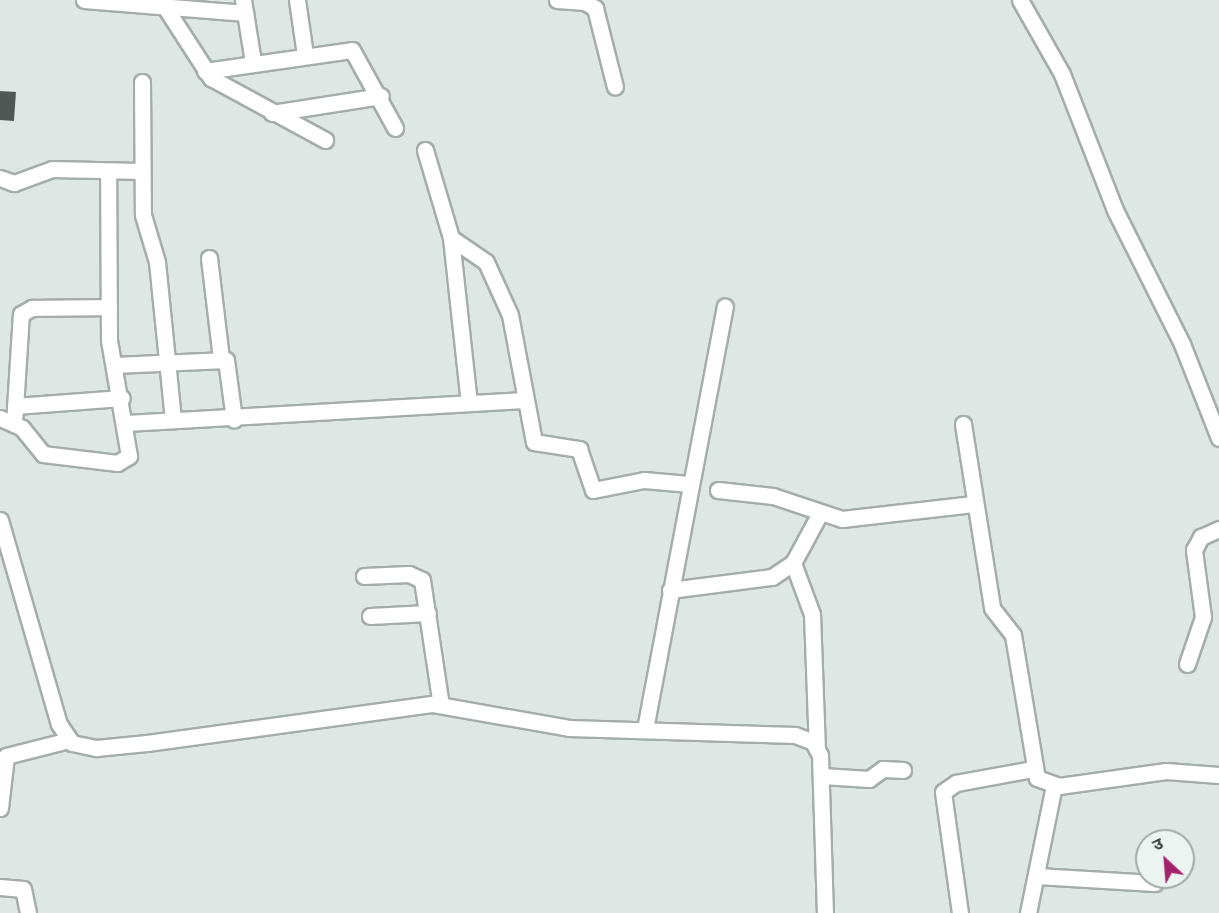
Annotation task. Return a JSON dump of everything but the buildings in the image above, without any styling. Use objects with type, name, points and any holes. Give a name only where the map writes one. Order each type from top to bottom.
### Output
[{"type":"street","points":[[84,0],[165,7],[244,6],[253,62]]},
{"type":"street","points":[[297,0],[305,55]]},
{"type":"street","points":[[557,0],[585,2],[595,8],[615,87]]},
{"type":"street","points":[[1020,0],[1062,74],[1115,210],[1182,344],[1219,438]]},
{"type":"street","points":[[165,7],[205,71],[272,113],[325,140]]},
{"type":"street","points":[[205,71],[305,55],[356,51],[381,96],[395,128]]},
{"type":"street","points":[[142,82],[141,171],[173,420]]},
{"type":"street","points":[[272,113],[381,96]]},
{"type":"street","points":[[424,150],[451,238],[469,404]]},
{"type":"street","points":[[0,178],[14,183],[52,169],[141,171]]},
{"type":"street","points":[[108,171],[109,307],[114,365],[122,398],[129,456],[117,463],[43,454],[7,421],[15,406],[21,314],[32,308],[109,307]]},
{"type":"street","points":[[451,238],[486,262],[510,315],[534,442],[579,448],[593,490],[644,480],[689,484]]},
{"type":"street","points":[[209,258],[221,359]]},
{"type":"street","points":[[645,729],[689,484],[725,306]]},
{"type":"street","points":[[114,365],[221,359],[229,363],[234,419]]},
{"type":"street","points":[[15,406],[122,398]]},
{"type":"street","points":[[125,423],[234,419],[525,400]]},
{"type":"street","points":[[963,424],[992,608],[1011,631],[1017,650],[1032,769],[1040,782],[1054,785],[1166,771],[1219,775]]},
{"type":"street","points":[[718,490],[773,496],[843,519],[974,504]]},
{"type":"street","points":[[670,590],[754,583],[793,563],[820,513]]},
{"type":"street","points":[[0,520],[59,724],[69,740]]},
{"type":"street","points":[[1187,664],[1203,617],[1194,550],[1201,537],[1219,529]]},
{"type":"street","points":[[793,563],[812,614],[817,748],[822,776],[825,913]]},
{"type":"street","points":[[364,576],[419,577],[428,613],[441,705]]},
{"type":"street","points":[[370,616],[428,613]]},
{"type":"street","points":[[0,808],[6,756],[69,740],[96,748],[441,705],[550,726],[770,732],[805,738],[817,748]]},
{"type":"street","points":[[822,776],[869,779],[883,769],[903,770]]},
{"type":"street","points":[[960,913],[944,792],[956,783],[1032,769]]},
{"type":"street","points":[[1028,913],[1054,785]]},
{"type":"street","points":[[1036,876],[1135,882]]},
{"type":"street","points":[[0,887],[22,889],[28,913]]}]
